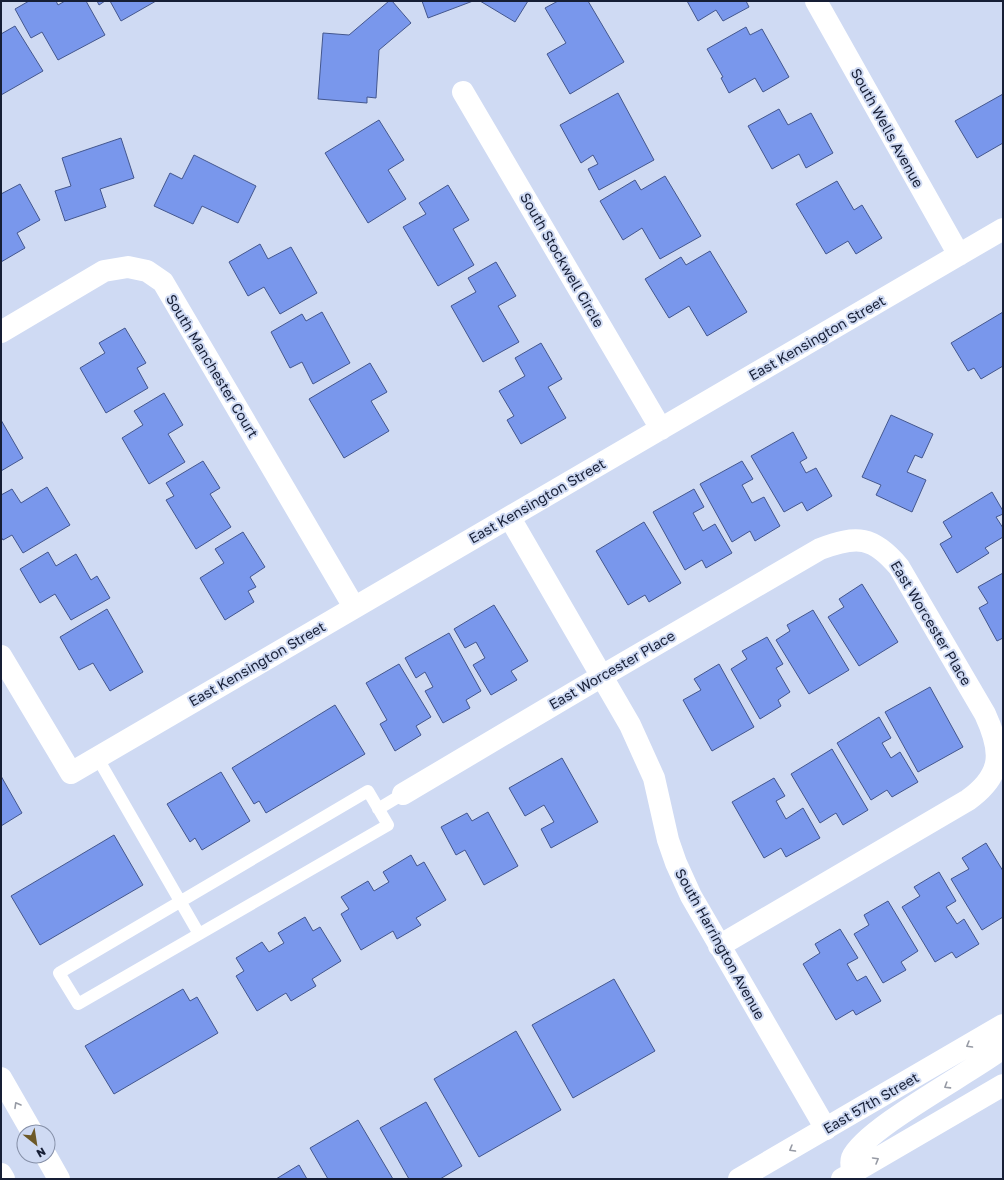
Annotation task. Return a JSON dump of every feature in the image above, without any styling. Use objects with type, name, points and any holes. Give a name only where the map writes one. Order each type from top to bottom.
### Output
[{"type":"street","name":"South Wells Avenue","points":[[816,1],[959,255]]},
{"type":"street","name":"South Stockwell Circle","points":[[463,92],[661,429]]},
{"type":"street","name":"East Kensington Street","points":[[1,656],[71,773],[354,606],[510,518],[1003,229]]},
{"type":"street","name":"South Manchester Court","points":[[1,332],[104,271],[128,267],[147,271],[163,282],[354,606]]},
{"type":"street","name":"South Harrington Avenue","points":[[510,518],[630,725],[644,754],[654,778],[668,840],[676,863],[691,896],[826,1130]]},
{"type":"street","name":"East Worcester Place","points":[[403,794],[820,549],[837,543],[865,541],[876,544],[888,554],[899,567],[985,714],[993,731],[997,748],[997,762],[992,775],[983,789],[968,800],[719,946]]},
{"type":"street","name":"East 57th Street","points":[[739,1179],[826,1130],[1003,1025]]},
{"type":"street","points":[[851,1177],[851,1164],[853,1156],[873,1134],[986,1062],[1003,1048]]},
{"type":"street","points":[[1,1078],[27,1124]]},
{"type":"street","points":[[851,1177],[1003,1086]]},
{"type":"street","points":[[51,1164],[59,1179]]},
{"type":"street","points":[[1,1174],[4,1179]]},
{"type":"lane","points":[[97,757],[200,934]]},
{"type":"lane","points":[[368,791],[378,809],[388,825],[78,1004],[59,973],[368,791]]},
{"type":"lane","points":[[378,809],[403,794]]},
{"type":"building","points":[[29,1],[56,1],[58,5],[65,1],[86,1],[105,35],[58,60],[42,32],[31,38],[15,9]]},
{"type":"building","points":[[97,1],[105,1],[99,5]]},
{"type":"building","points":[[110,1],[156,1],[121,21]]},
{"type":"building","points":[[389,1],[392,1],[411,23],[379,50],[376,98],[367,97],[367,103],[318,99],[323,33],[349,35]]},
{"type":"building","points":[[422,1],[473,1],[428,18]]},
{"type":"building","points":[[480,1],[528,1],[515,22]]},
{"type":"building","points":[[558,1],[588,1],[624,62],[570,94],[547,54],[566,43],[545,8]]},
{"type":"building","points":[[687,1],[746,1],[749,7],[723,21],[716,10],[698,21]]},
{"type":"building","points":[[15,26],[43,71],[1,95],[1,34]]},
{"type":"building","points":[[746,27],[750,35],[762,29],[789,77],[763,92],[755,78],[729,93],[721,78],[723,77],[707,49]]},
{"type":"building","points":[[618,93],[654,160],[599,190],[588,169],[598,164],[593,155],[581,163],[560,125]]},
{"type":"building","points":[[1003,94],[1003,143],[977,158],[955,121]]},
{"type":"building","points":[[779,109],[788,125],[811,113],[833,153],[806,168],[799,154],[772,169],[748,126]]},
{"type":"building","points":[[379,120],[404,160],[388,170],[406,199],[368,223],[325,153]]},
{"type":"building","points":[[121,138],[134,178],[100,189],[106,207],[65,221],[55,191],[71,186],[62,158]]},
{"type":"building","points":[[194,155],[256,186],[238,223],[202,206],[193,224],[154,206],[170,173],[182,179]]},
{"type":"building","points":[[665,176],[701,236],[660,259],[642,228],[623,240],[600,201],[635,180],[641,190]]},
{"type":"building","points":[[837,181],[854,210],[862,205],[882,238],[856,254],[848,241],[826,254],[796,204]]},
{"type":"building","points":[[20,184],[40,220],[17,233],[25,248],[1,262],[1,194]]},
{"type":"building","points":[[448,185],[469,220],[453,229],[474,265],[438,286],[403,227],[426,214],[419,203]]},
{"type":"building","points":[[260,244],[268,259],[291,247],[317,293],[280,314],[264,287],[248,296],[229,262]]},
{"type":"building","points":[[710,251],[747,312],[707,336],[689,306],[669,318],[645,279],[681,257],[686,265]]},
{"type":"building","points":[[496,262],[516,296],[498,306],[519,342],[483,362],[451,306],[476,292],[468,278]]},
{"type":"building","points":[[322,312],[350,363],[313,384],[302,362],[290,368],[271,332],[302,314],[306,321]]},
{"type":"building","points":[[1003,312],[1003,366],[981,379],[974,368],[968,371],[951,343]]},
{"type":"building","points":[[125,328],[146,363],[137,368],[148,388],[106,413],[80,368],[105,353],[99,343]]},
{"type":"building","points":[[541,343],[562,379],[548,387],[566,418],[521,444],[507,420],[514,416],[499,391],[525,376],[515,358]]},
{"type":"building","points":[[370,363],[387,392],[371,401],[389,431],[344,458],[309,399]]},
{"type":"building","points":[[164,393],[183,425],[168,434],[185,462],[149,484],[122,438],[143,425],[134,411]]},
{"type":"building","points":[[891,415],[933,434],[922,458],[915,455],[907,472],[926,480],[912,512],[876,495],[881,485],[862,477]]},
{"type":"building","points":[[1,420],[23,458],[1,471]]},
{"type":"building","points":[[793,432],[807,458],[800,462],[806,473],[816,468],[832,496],[807,511],[802,502],[784,512],[751,456]]},
{"type":"building","points":[[203,461],[220,488],[210,494],[231,527],[196,549],[166,500],[174,496],[166,483]]},
{"type":"building","points":[[742,461],[753,479],[742,485],[752,503],[764,497],[780,526],[755,541],[750,531],[732,542],[700,484]]},
{"type":"building","points":[[47,487],[70,525],[23,553],[12,535],[3,540],[1,537],[1,495],[12,489],[21,503]]},
{"type":"building","points":[[694,489],[704,507],[693,513],[703,531],[715,524],[732,553],[706,568],[702,560],[685,570],[653,512]]},
{"type":"building","points":[[992,492],[1003,511],[1003,514],[996,517],[1003,528],[1003,537],[985,548],[989,553],[957,573],[940,544],[952,537],[943,522]]},
{"type":"building","points":[[644,522],[681,583],[649,602],[645,595],[628,605],[596,551]]},
{"type":"building","points":[[243,532],[265,567],[250,577],[256,587],[248,591],[254,602],[225,620],[200,578],[224,563],[215,549]]},
{"type":"building","points":[[48,552],[56,566],[76,554],[91,580],[97,576],[110,598],[71,620],[55,594],[40,603],[20,569]]},
{"type":"building","points":[[1003,573],[1003,638],[997,641],[979,608],[988,603],[978,587]]},
{"type":"building","points":[[862,584],[898,642],[859,666],[828,617],[844,607],[839,599]]},
{"type":"building","points":[[494,605],[528,661],[511,671],[517,680],[491,695],[473,665],[485,658],[476,642],[465,648],[454,629]]},
{"type":"building","points":[[107,609],[143,672],[110,691],[93,663],[79,670],[60,637]]},
{"type":"building","points":[[813,610],[849,670],[809,694],[776,640],[790,631],[787,625]]},
{"type":"building","points":[[449,633],[481,691],[466,700],[470,708],[443,723],[425,691],[433,687],[425,672],[416,678],[405,658]]},
{"type":"building","points":[[767,637],[783,664],[776,668],[790,692],[778,700],[781,706],[760,719],[731,669],[747,659],[742,651]]},
{"type":"building","points":[[399,664],[431,717],[416,726],[421,735],[395,751],[380,724],[387,720],[366,683]]},
{"type":"building","points":[[719,664],[754,727],[712,751],[683,700],[701,690],[694,679]]},
{"type":"building","points":[[930,687],[963,747],[918,772],[885,712]]},
{"type":"building","points":[[335,705],[365,754],[266,813],[259,801],[254,804],[232,768]]},
{"type":"building","points":[[879,717],[891,738],[882,743],[891,758],[900,752],[918,782],[892,797],[887,790],[871,800],[837,743]]},
{"type":"building","points":[[832,749],[868,810],[843,825],[836,813],[820,823],[791,774]]},
{"type":"building","points":[[562,758],[598,822],[551,848],[541,829],[554,822],[544,805],[525,816],[509,788]]},
{"type":"building","points":[[221,772],[250,821],[202,850],[195,838],[190,842],[167,804]]},
{"type":"building","points":[[1,776],[22,813],[1,826]]},
{"type":"building","points":[[774,778],[785,796],[776,801],[786,819],[803,808],[820,838],[786,857],[781,848],[764,858],[732,802]]},
{"type":"building","points":[[488,812],[518,866],[484,885],[465,850],[456,855],[441,827],[467,813],[472,821]]},
{"type":"building","points":[[114,835],[143,885],[40,945],[11,896]]},
{"type":"building","points":[[986,843],[1003,871],[1003,917],[982,930],[951,879],[969,869],[962,858]]},
{"type":"building","points":[[411,855],[417,866],[424,862],[446,900],[416,918],[421,925],[397,939],[393,931],[361,950],[341,914],[349,909],[341,897],[368,881],[374,891],[389,882],[383,872]]},
{"type":"building","points":[[939,872],[956,901],[946,907],[957,924],[964,919],[979,944],[956,958],[952,952],[935,962],[902,907],[920,896],[914,887]]},
{"type":"building","points":[[888,901],[918,951],[901,962],[906,970],[883,983],[854,934],[869,925],[864,915]]},
{"type":"building","points":[[305,917],[313,931],[320,927],[341,961],[312,979],[316,986],[291,1001],[286,993],[257,1011],[236,976],[244,971],[236,958],[262,942],[269,952],[284,943],[278,933]]},
{"type":"building","points":[[840,929],[858,958],[847,964],[857,981],[866,976],[881,1001],[856,1015],[853,1010],[836,1020],[803,964],[820,953],[815,944]]},
{"type":"building","points":[[614,979],[655,1051],[573,1098],[532,1025]]},
{"type":"building","points":[[183,989],[190,1001],[197,997],[218,1033],[114,1094],[85,1046]]},
{"type":"building","points":[[516,1031],[561,1110],[479,1157],[434,1079]]},
{"type":"building","points":[[426,1102],[462,1166],[440,1179],[409,1179],[380,1128]]},
{"type":"building","points":[[358,1120],[393,1179],[328,1179],[310,1148]]},
{"type":"building","points":[[299,1165],[307,1179],[276,1179]]}]
